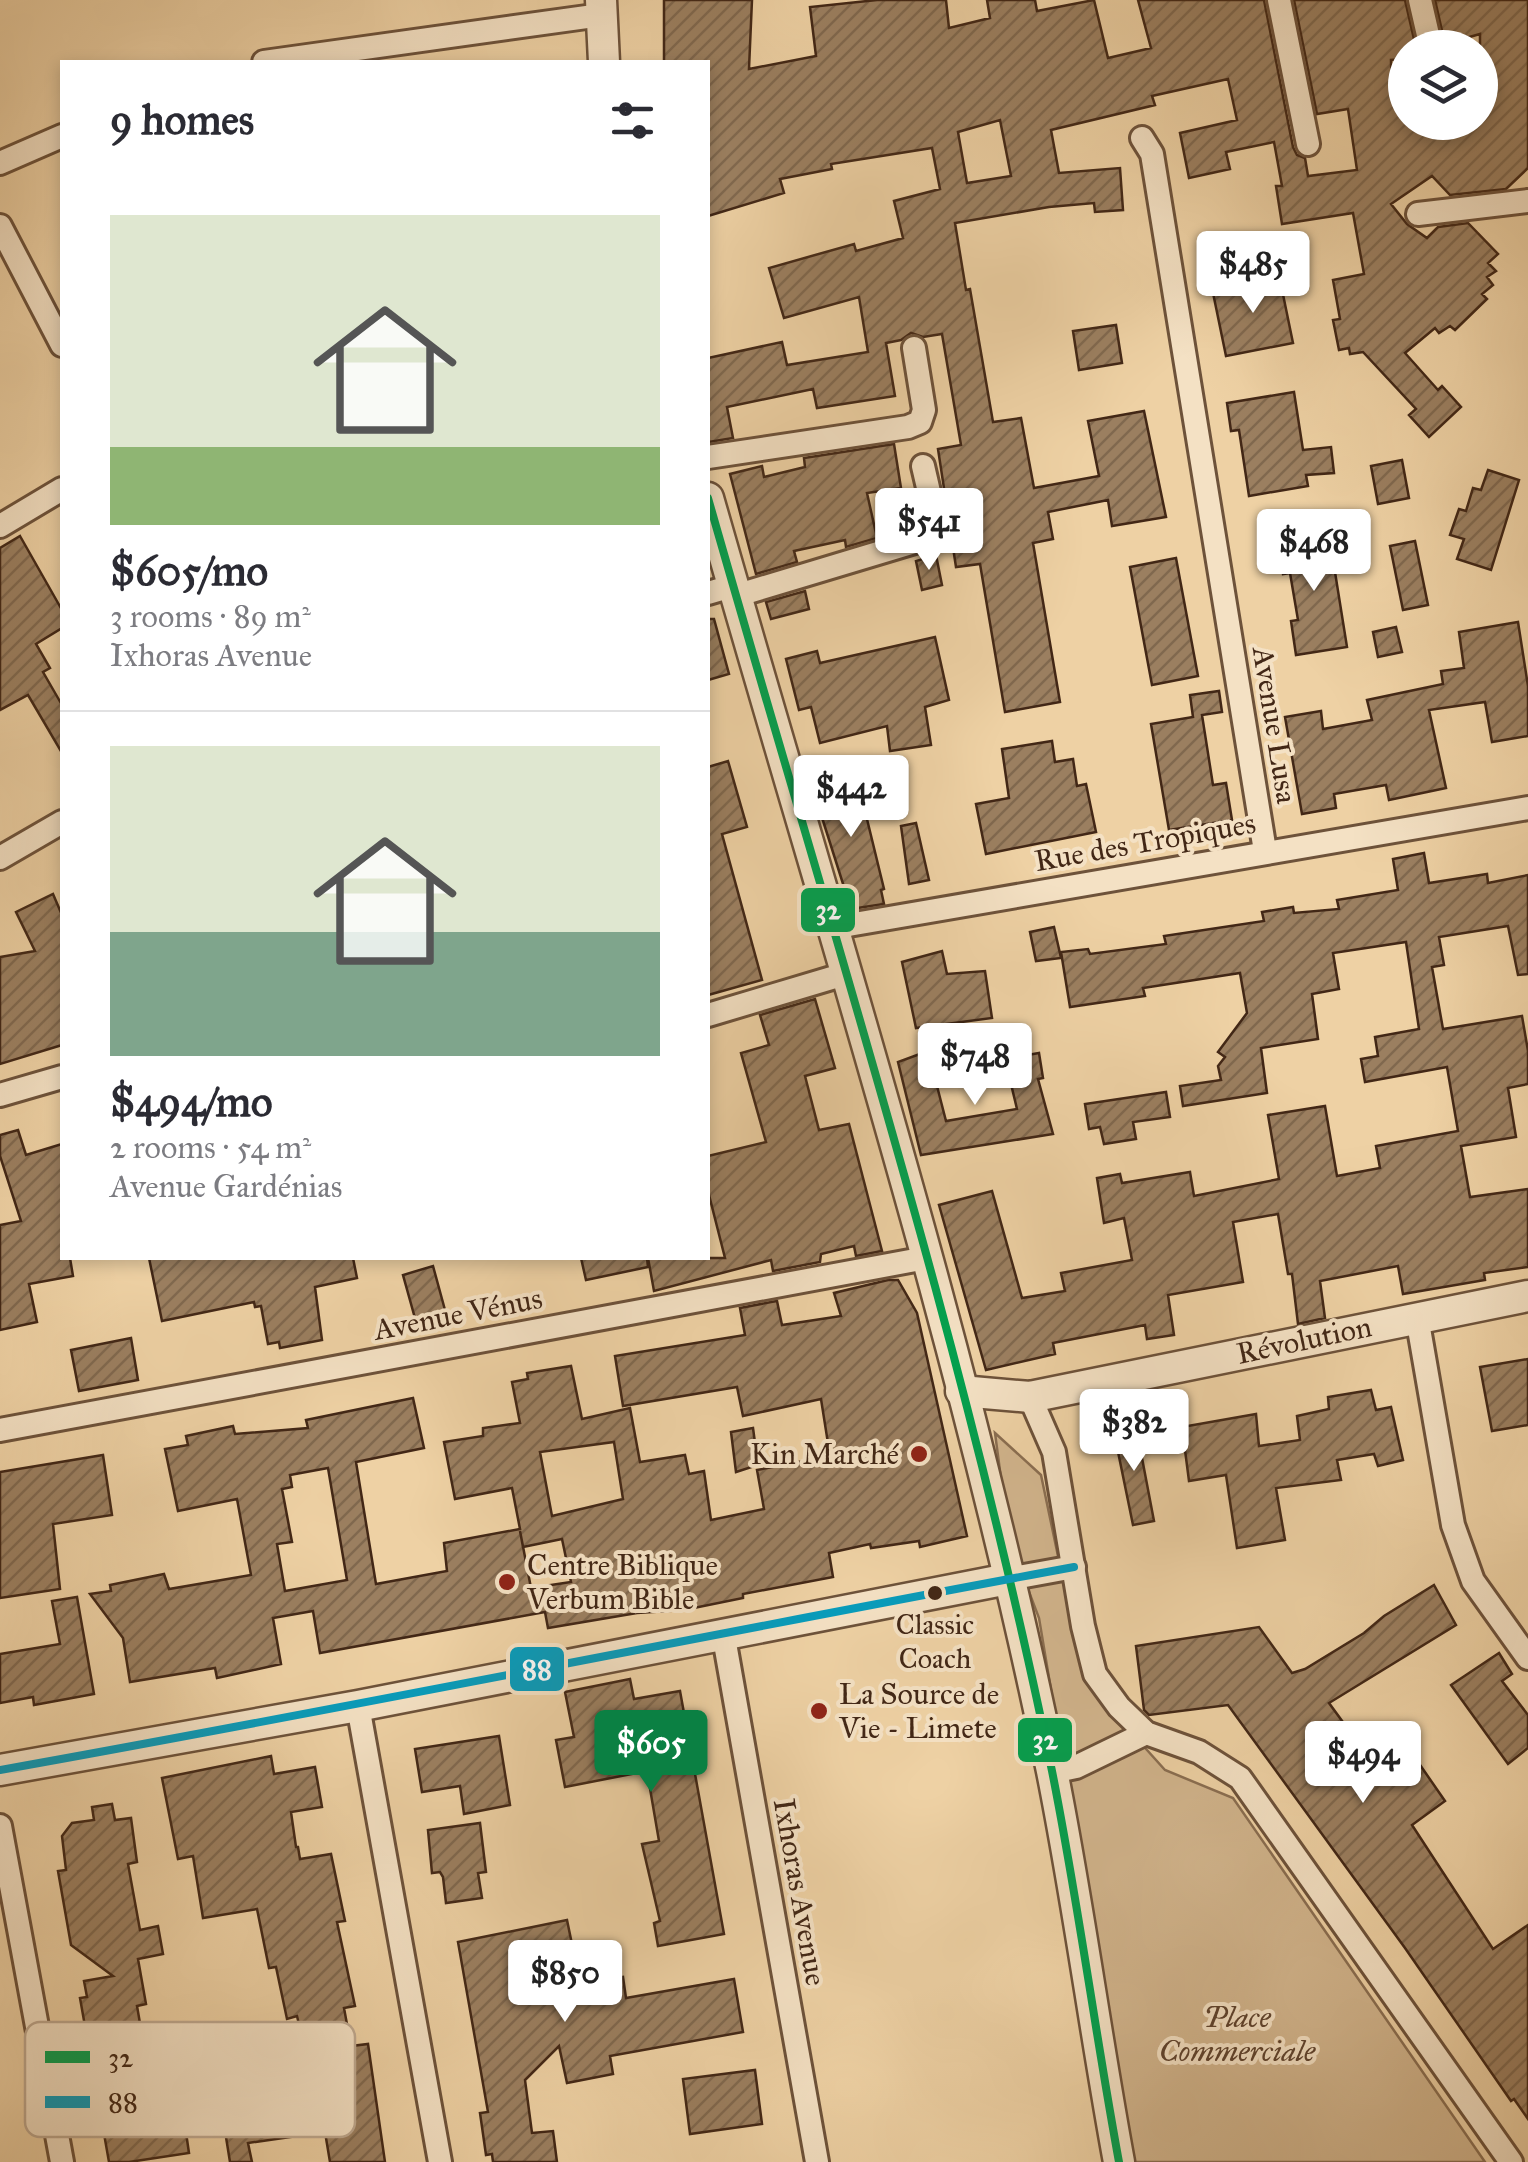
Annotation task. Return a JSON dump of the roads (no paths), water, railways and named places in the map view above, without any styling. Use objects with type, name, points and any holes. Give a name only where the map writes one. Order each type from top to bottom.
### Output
[{"type":"street","points":[[1279,0],[1308,144]]},
{"type":"street","points":[[1420,0],[1428,30]]},
{"type":"street","points":[[276,60],[601,8],[604,60]]},
{"type":"street","points":[[0,163],[60,137]]},
{"type":"street","name":"Avenue Lusa","points":[[1142,138],[1152,154],[1265,851]]},
{"type":"street","points":[[1418,214],[1528,202]]},
{"type":"street","points":[[0,226],[60,341]]},
{"type":"street","points":[[710,457],[908,428],[920,422],[924,410],[914,348]]},
{"type":"street","points":[[725,592],[931,537],[936,522],[924,466]]},
{"type":"street","points":[[0,526],[60,490]]},
{"type":"street","points":[[710,509],[725,592],[832,928],[926,1258],[1008,1579],[1052,1772],[1119,2162]]},
{"type":"street","name":"Rue des Tropiques","points":[[832,928],[1528,808]]},
{"type":"street","points":[[0,858],[60,823]]},
{"type":"street","points":[[710,1014],[845,974]]},
{"type":"street","points":[[0,1096],[60,1078]]},
{"type":"street","name":"Avenue Vénus","points":[[0,1430],[926,1258]]},
{"type":"street","name":"Révolution","points":[[961,1392],[1030,1397],[1528,1296]]},
{"type":"street","points":[[1417,1317],[1454,1525],[1473,1581],[1528,1658]]},
{"type":"street","points":[[1030,1397],[1054,1452],[1095,1674],[1119,1707],[1146,1733],[1199,1752],[1240,1778],[1512,2162]]},
{"type":"street","points":[[0,1770],[358,1706],[1074,1566]]},
{"type":"street","name":"Ixhoras Avenue","points":[[724,1632],[817,2162]]},
{"type":"street","points":[[358,1706],[440,2162]]},
{"type":"street","points":[[1052,1772],[1076,1767],[1146,1733]]},
{"type":"street","points":[[0,1826],[36,2022]]},
{"type":"street","points":[[57,2137],[62,2162]]},
{"type":"place","name":"Kin Marché","points":[[919,1454]]},
{"type":"place","name":"Centre Biblique Verbum Bible","points":[[507,1582]]},
{"type":"place","name":"Classic Coach","points":[[935,1593]]},
{"type":"place","name":"La Source de Vie - Limete","points":[[819,1711]]},
{"type":"park label","name":"Place Commerciale","points":[[1237,2034]]}]
